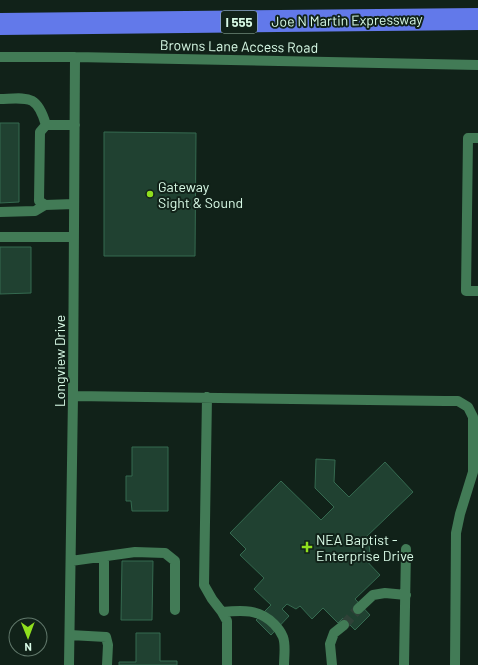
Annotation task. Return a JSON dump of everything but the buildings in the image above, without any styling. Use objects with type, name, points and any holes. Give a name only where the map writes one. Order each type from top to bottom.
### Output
[{"type":"highway","name":"Joe N Martin Expressway","points":[[0,24],[478,19]]},
{"type":"street","name":"Browns Lane Access Road","points":[[0,57],[75,57],[478,65]]},
{"type":"street","name":"Longview Drive","points":[[69,665],[73,396],[75,57]]},
{"type":"street","points":[[0,99],[28,98],[35,102],[39,107],[46,125]]},
{"type":"street","points":[[45,205],[39,201],[40,132],[46,125],[74,125]]},
{"type":"street","points":[[478,138],[468,138],[466,291],[478,291]]},
{"type":"street","points":[[0,212],[35,212],[45,205],[74,204]]},
{"type":"street","points":[[0,237],[74,237]]},
{"type":"street","points":[[73,396],[458,401],[468,408],[473,417],[473,472],[460,514],[456,533],[455,665]]},
{"type":"street","points":[[207,397],[204,585],[212,600],[227,621],[227,665]]},
{"type":"street","points":[[404,665],[406,549]]},
{"type":"street","points":[[71,561],[135,552],[165,553],[175,561],[175,610]]},
{"type":"street","points":[[104,557],[104,610]]},
{"type":"street","points":[[358,609],[373,595],[385,593],[406,595]]},
{"type":"street","points":[[222,612],[240,610],[258,613],[267,617],[279,629],[284,638],[284,665]]},
{"type":"street","points":[[332,665],[330,644],[334,633],[344,625]]},
{"type":"street","points":[[70,635],[106,637],[108,645],[107,665]]},
{"type":"tunnel","points":[[344,625],[358,609]]},
{"type":"place","name":"Gateway Sight & Sound","points":[[150,194]]},
{"type":"place","name":"NEA Baptist - Enterprise Drive","points":[[307,547]]}]
